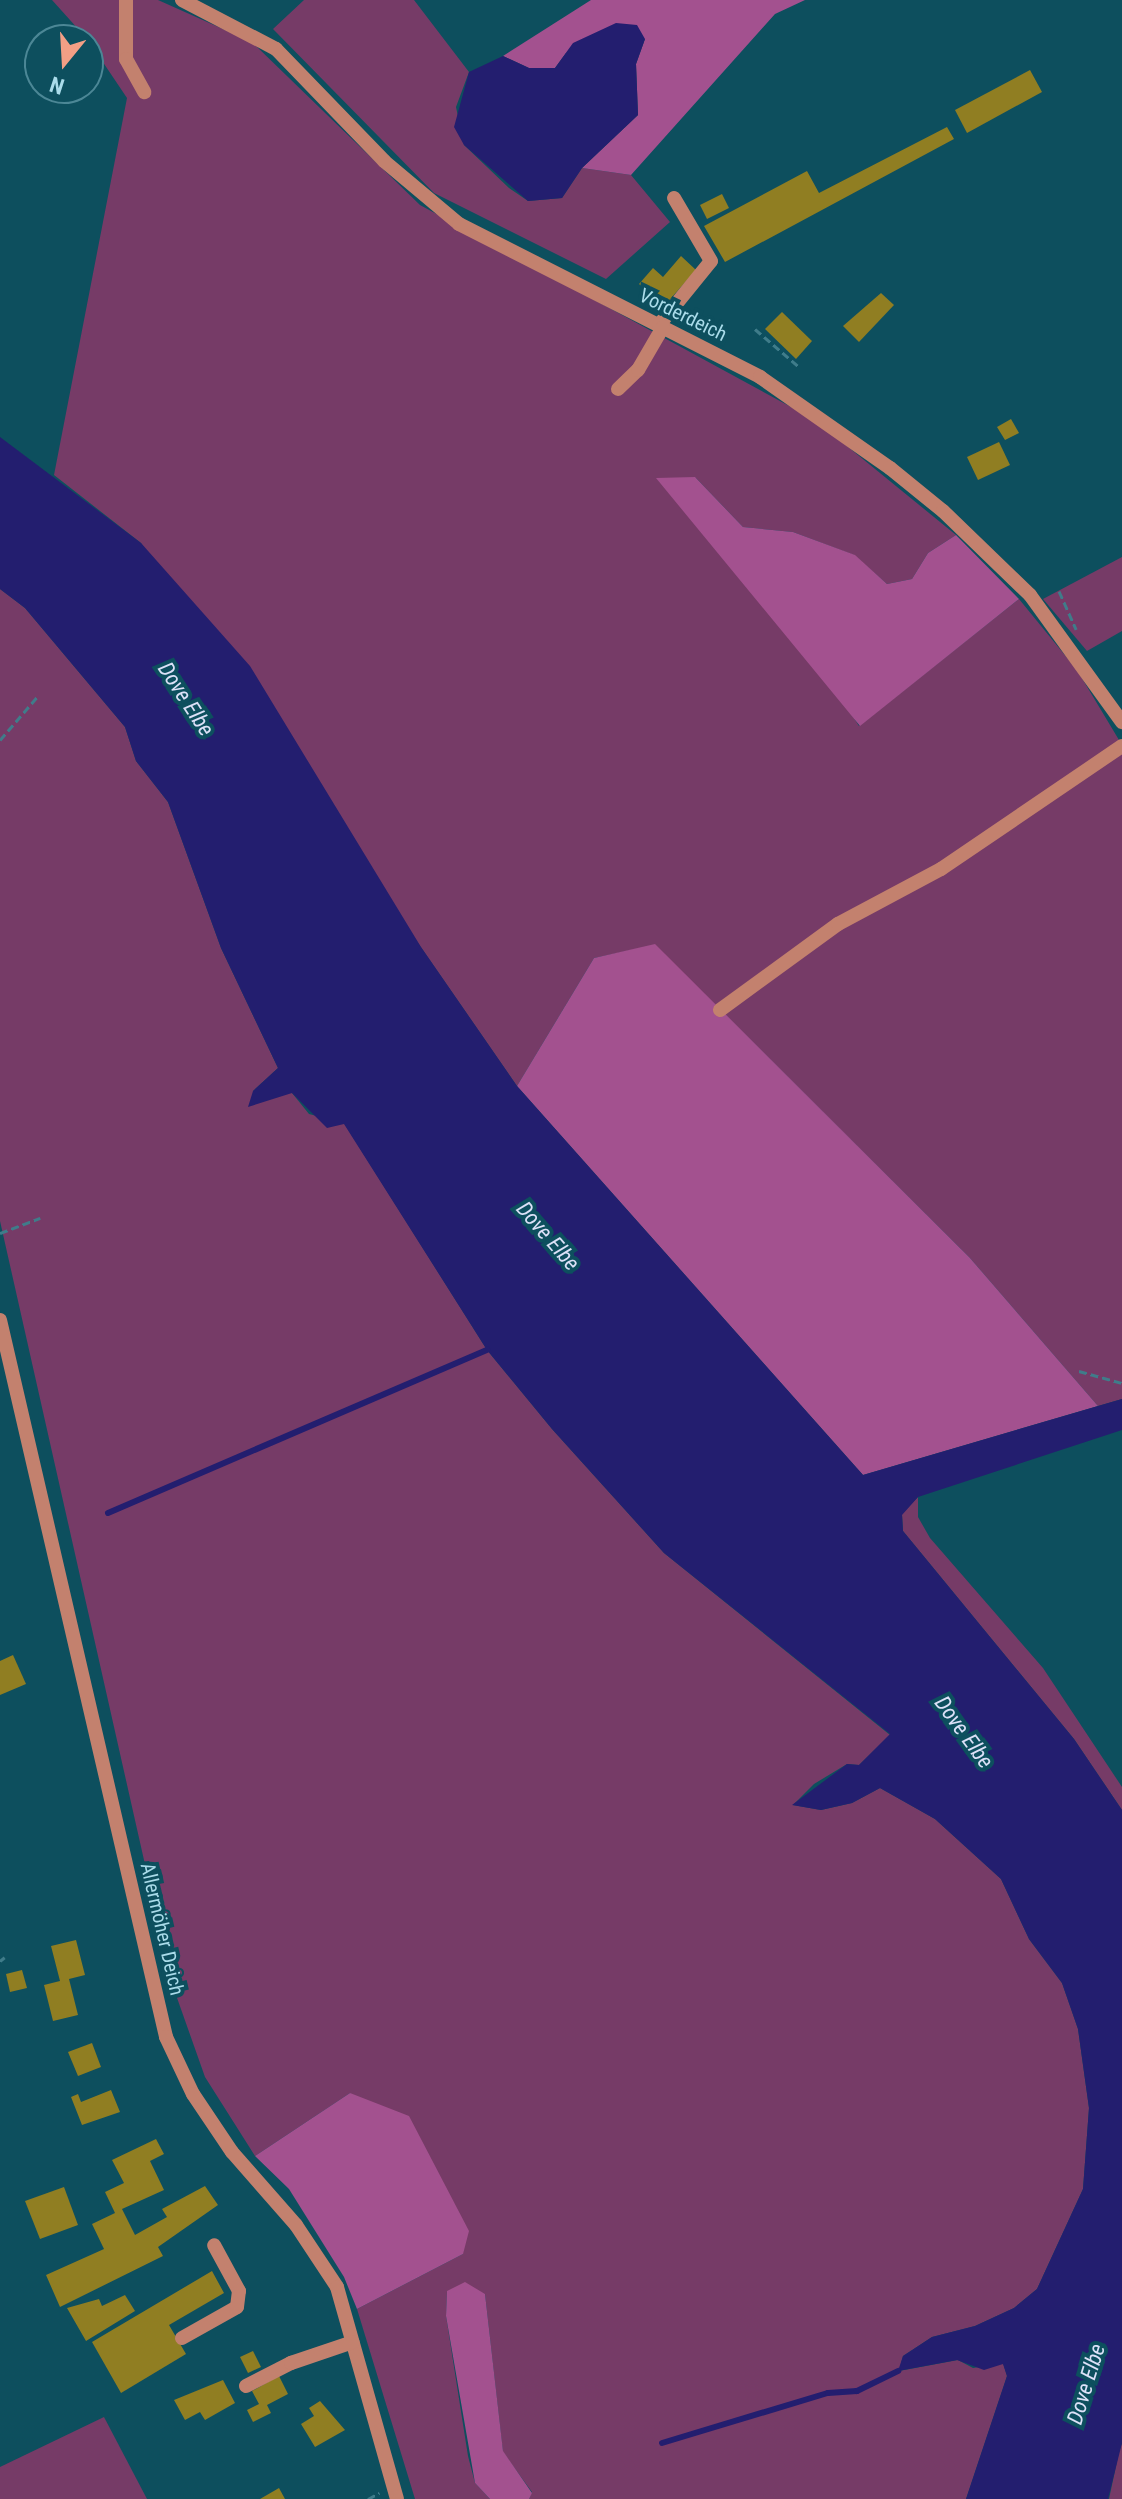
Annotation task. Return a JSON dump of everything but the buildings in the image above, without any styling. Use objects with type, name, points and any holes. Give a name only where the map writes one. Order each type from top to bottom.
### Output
[{"type":"street","points":[[126,0],[126,59],[144,92]]},
{"type":"street","name":"Vorderdeich","points":[[182,0],[276,49],[384,161],[459,224],[769,382],[890,468],[998,561],[1078,656],[1122,722]]},
{"type":"street","points":[[618,389],[645,361],[661,326],[711,261],[674,198]]},
{"type":"street","points":[[720,1010],[838,924],[941,869],[1122,746]]},
{"type":"street","name":"Allermöher Deich","points":[[0,1320],[166,2037],[193,2094],[232,2152],[296,2225],[337,2287],[397,2499]]},
{"type":"street","points":[[0,1377],[9,1361]]},
{"type":"street","points":[[182,2338],[237,2307],[239,2291],[214,2245]]},
{"type":"street","points":[[246,2386],[291,2363],[353,2342]]},
{"type":"path","points":[[755,329],[798,366]]},
{"type":"path","points":[[1059,591],[1078,633],[1078,656]]},
{"type":"path","points":[[0,740],[38,696]]},
{"type":"path","points":[[0,1233],[40,1218]]},
{"type":"path","points":[[1079,1371],[1122,1383]]},
{"type":"path","points":[[0,1961],[5,1957]]},
{"type":"shaded area","points":[[52,0],[158,0],[252,42],[420,205],[815,420],[956,535],[928,553],[912,579],[887,584],[854,555],[793,532],[743,527],[695,477],[859,726],[1019,599],[1077,670],[1122,745],[1122,1399],[1098,1406],[970,1258],[655,945],[594,958],[517,1086],[141,543],[54,475],[127,98],[104,64],[104,24],[74,24]]},
{"type":"shaded area","points":[[304,0],[414,0],[469,72],[456,107],[464,145],[509,188],[528,201],[562,198],[582,168],[631,175],[670,222],[606,279],[434,193],[273,29]]},
{"type":"shaded area","points":[[591,0],[805,0],[775,14],[631,175],[582,168],[638,115],[636,64],[645,39],[566,53],[555,68],[529,68],[503,56]]},
{"type":"shaded area","points":[[695,477],[743,527],[793,532],[855,555],[887,584],[912,579],[928,553],[956,535],[1019,599],[860,726],[656,478]]},
{"type":"shaded area","points":[[1122,557],[1122,631],[1087,651],[1043,599]]},
{"type":"shaded area","points":[[0,589],[25,608],[125,727],[136,761],[168,802],[221,948],[278,1068],[253,1091],[292,1093],[309,1114],[344,1123],[487,1350],[552,1429],[664,1553],[890,1735],[859,1765],[847,1764],[814,1784],[793,1805],[821,1810],[852,1803],[880,1788],[935,1819],[1001,1879],[1029,1939],[1062,1983],[1078,2029],[1089,2108],[1083,2189],[1037,2289],[1014,2308],[975,2326],[932,2337],[903,2356],[899,2371],[958,2360],[973,2368],[1003,2363],[1007,2376],[966,2499],[529,2499],[532,2492],[503,2452],[485,2294],[447,2291],[446,2316],[468,2456],[475,2483],[490,2499],[415,2499],[357,2309],[463,2254],[350,2093],[255,2156],[205,2077],[176,1995],[153,1900],[0,1221]]},
{"type":"shaded area","points":[[655,944],[970,1258],[1098,1406],[863,1475],[517,1086],[594,958]]},
{"type":"shaded area","points":[[918,1497],[918,1517],[930,1538],[1043,1668],[1122,1787],[1122,1810],[1074,1739],[903,1531],[902,1514]]},
{"type":"shaded area","points":[[350,2093],[409,2116],[469,2231],[463,2254],[357,2309],[344,2277],[289,2189],[255,2156]]},
{"type":"shaded area","points":[[465,2282],[485,2294],[503,2451],[532,2493],[529,2499],[490,2499],[475,2483],[446,2316],[447,2291]]},
{"type":"shaded area","points":[[104,2417],[147,2499],[0,2499],[0,2467]]},
{"type":"shaded area","points":[[1122,2443],[1122,2499],[1109,2499],[1119,2452]]},
{"type":"water","points":[[616,23],[637,25],[645,39],[636,64],[638,115],[582,168],[562,198],[528,201],[464,145],[454,127],[469,72],[503,56],[529,68],[555,68],[573,43]]},
{"type":"water","name":"Dove Elbe","points":[[0,437],[141,543],[250,666],[421,947],[517,1086],[863,1475],[1122,1399],[1122,1430],[918,1497],[902,1515],[903,1531],[1074,1739],[1122,1810],[1122,2443],[1108,2499],[966,2499],[1007,2376],[1003,2364],[984,2370],[957,2360],[898,2371],[903,2356],[932,2337],[975,2326],[1014,2308],[1037,2289],[1083,2189],[1089,2108],[1078,2029],[1062,1983],[1029,1939],[1001,1879],[935,1819],[880,1788],[852,1803],[821,1810],[792,1805],[847,1764],[859,1765],[890,1734],[664,1553],[552,1429],[487,1350],[344,1124],[327,1128],[292,1093],[248,1107],[253,1091],[278,1068],[221,948],[168,802],[136,761],[125,727],[25,608],[0,589]]},
{"type":"waterway","points":[[108,1513],[487,1350]]},
{"type":"waterway","points":[[662,2443],[828,2393],[857,2391],[898,2371]]}]
